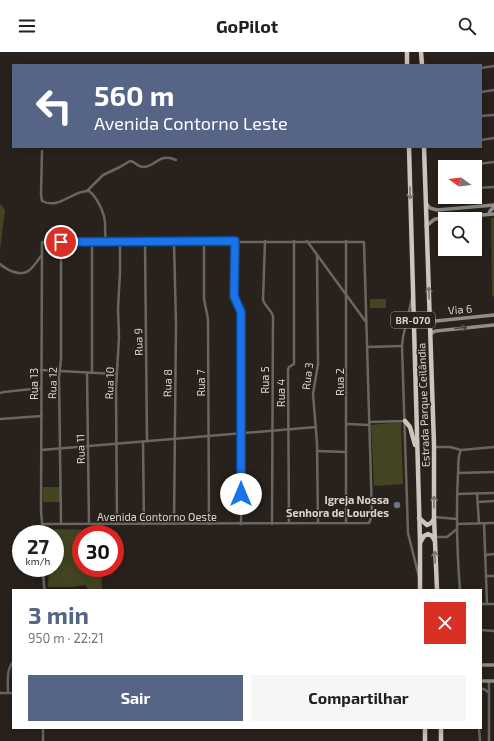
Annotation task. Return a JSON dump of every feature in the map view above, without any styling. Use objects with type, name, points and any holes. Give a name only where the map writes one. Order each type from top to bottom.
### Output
[{"type":"highway","points":[[407,52],[407,64]]},
{"type":"highway","points":[[421,52],[422,64]]},
{"type":"highway","name":"Estrada Parque Ceilândia","points":[[409,148],[420,589]]},
{"type":"highway","name":"Estrada Parque Ceilândia","points":[[424,148],[434,447],[434,518],[437,589]]},
{"type":"highway","points":[[405,422],[410,427],[417,457]]},
{"type":"highway","points":[[419,518],[427,525],[431,523],[434,518]]},
{"type":"highway","points":[[420,542],[424,536],[428,534],[435,539]]},
{"type":"highway","points":[[425,729],[425,741]]},
{"type":"highway","points":[[441,729],[441,741]]},
{"type":"main road","points":[[426,203],[430,208],[436,210],[494,206]]},
{"type":"main road","points":[[478,206],[482,210],[481,212]]},
{"type":"main road","points":[[489,214],[494,206]]},
{"type":"main road","points":[[482,215],[494,214]]},
{"type":"main road","points":[[426,226],[435,219],[438,219]]},
{"type":"main road","name":"Via 6","points":[[429,315],[436,321],[494,315]]},
{"type":"main road","name":"Via 6","points":[[430,336],[436,330],[494,325]]},
{"type":"main road","points":[[482,665],[494,665]]},
{"type":"main road","points":[[482,681],[494,681]]},
{"type":"street","points":[[482,68],[494,66]]},
{"type":"street","points":[[482,92],[494,90]]},
{"type":"street","points":[[482,116],[494,115]]},
{"type":"street","points":[[482,140],[494,138]]},
{"type":"street","points":[[42,151],[42,201],[58,203],[78,192],[87,191],[92,194],[101,209],[105,221],[106,242]]},
{"type":"street","points":[[87,191],[103,175],[130,161],[133,161],[139,166],[146,167],[162,158],[171,158],[176,160]]},
{"type":"street","points":[[482,163],[494,162]]},
{"type":"street","points":[[482,187],[494,186]]},
{"type":"street","points":[[235,241],[234,296],[241,312],[241,524]]},
{"type":"street","name":"Rua 5","points":[[264,241],[263,300],[264,304],[272,311],[273,316],[272,524]]},
{"type":"street","name":"Rua 4","points":[[288,524],[288,370],[294,364],[294,241]]},
{"type":"street","points":[[307,241],[366,322]]},
{"type":"street","name":"Rua 2","points":[[346,241],[346,523]]},
{"type":"street","name":"Rua 13","points":[[43,524],[41,521],[41,256],[42,242],[61,242]]},
{"type":"street","points":[[61,242],[364,242],[369,424]]},
{"type":"street","name":"Rua 12","points":[[61,242],[61,524]]},
{"type":"street","points":[[92,242],[92,373]]},
{"type":"street","name":"Rua 10","points":[[117,524],[116,374],[119,337],[118,309],[120,242]]},
{"type":"street","name":"Rua 9","points":[[144,524],[145,242]]},
{"type":"street","name":"Rua 8","points":[[174,242],[176,324],[174,524]]},
{"type":"street","name":"Rua 7","points":[[204,242],[204,299],[208,320],[209,524]]},
{"type":"street","name":"Rua 3","points":[[317,255],[318,364],[313,394],[317,451],[318,523]]},
{"type":"street","points":[[0,264],[4,268],[23,274],[30,270],[41,256]]},
{"type":"street","points":[[413,294],[402,346],[408,533],[420,582]]},
{"type":"street","points":[[367,347],[402,346]]},
{"type":"street","points":[[41,370],[116,374]]},
{"type":"street","name":"Rua 11","points":[[87,373],[90,524]]},
{"type":"street","points":[[0,394],[4,392],[41,388]]},
{"type":"street","points":[[0,419],[42,416]]},
{"type":"street","points":[[347,424],[405,422]]},
{"type":"street","name":"Avenida Contorno Oeste","points":[[43,524],[367,523],[372,516],[369,424]]},
{"type":"street","points":[[41,450],[316,427]]},
{"type":"street","points":[[434,447],[450,447],[461,450],[494,447]]},
{"type":"street","points":[[460,589],[457,494],[461,450]]},
{"type":"street","points":[[317,451],[346,452]]},
{"type":"street","points":[[458,473],[494,472]]},
{"type":"street","points":[[457,494],[494,493]]},
{"type":"street","points":[[477,494],[479,523]]},
{"type":"street","points":[[478,502],[494,501]]},
{"type":"street","points":[[434,518],[457,519]]},
{"type":"street","points":[[484,523],[487,604]]},
{"type":"street","points":[[457,524],[494,523]]},
{"type":"street","points":[[435,539],[447,537],[457,529]]},
{"type":"street","points":[[485,555],[494,554]]},
{"type":"street","points":[[486,576],[494,576]]},
{"type":"street","points":[[44,577],[45,589]]},
{"type":"street","points":[[482,604],[494,604]]},
{"type":"street","points":[[482,630],[494,631]]},
{"type":"street","points":[[8,693],[8,671],[12,663]]},
{"type":"street","points":[[489,681],[489,741]]},
{"type":"street","points":[[482,689],[488,692]]},
{"type":"street","points":[[0,693],[12,693]]},
{"type":"street","points":[[43,729],[43,741]]},
{"type":"street","points":[[479,729],[480,741]]},
{"type":"green space","points":[[0,203],[5,210],[0,250]]},
{"type":"green space","points":[[491,218],[494,218],[494,297],[492,295]]},
{"type":"green space","points":[[370,299],[386,299],[386,308],[370,308]]},
{"type":"green space","points":[[401,422],[403,484],[374,486],[371,425]]},
{"type":"green space","points":[[43,487],[60,487],[60,502],[43,502]]},
{"type":"green space","points":[[64,529],[72,529],[72,577],[102,577],[102,589],[88,589],[85,585],[72,587],[48,587],[49,577],[64,577]]},
{"type":"place","name":"Igreja Nossa Senhora de Lourdes","points":[[397,505]]},
{"type":"route","points":[[61,242],[235,241],[234,296],[241,312],[241,494]]}]
